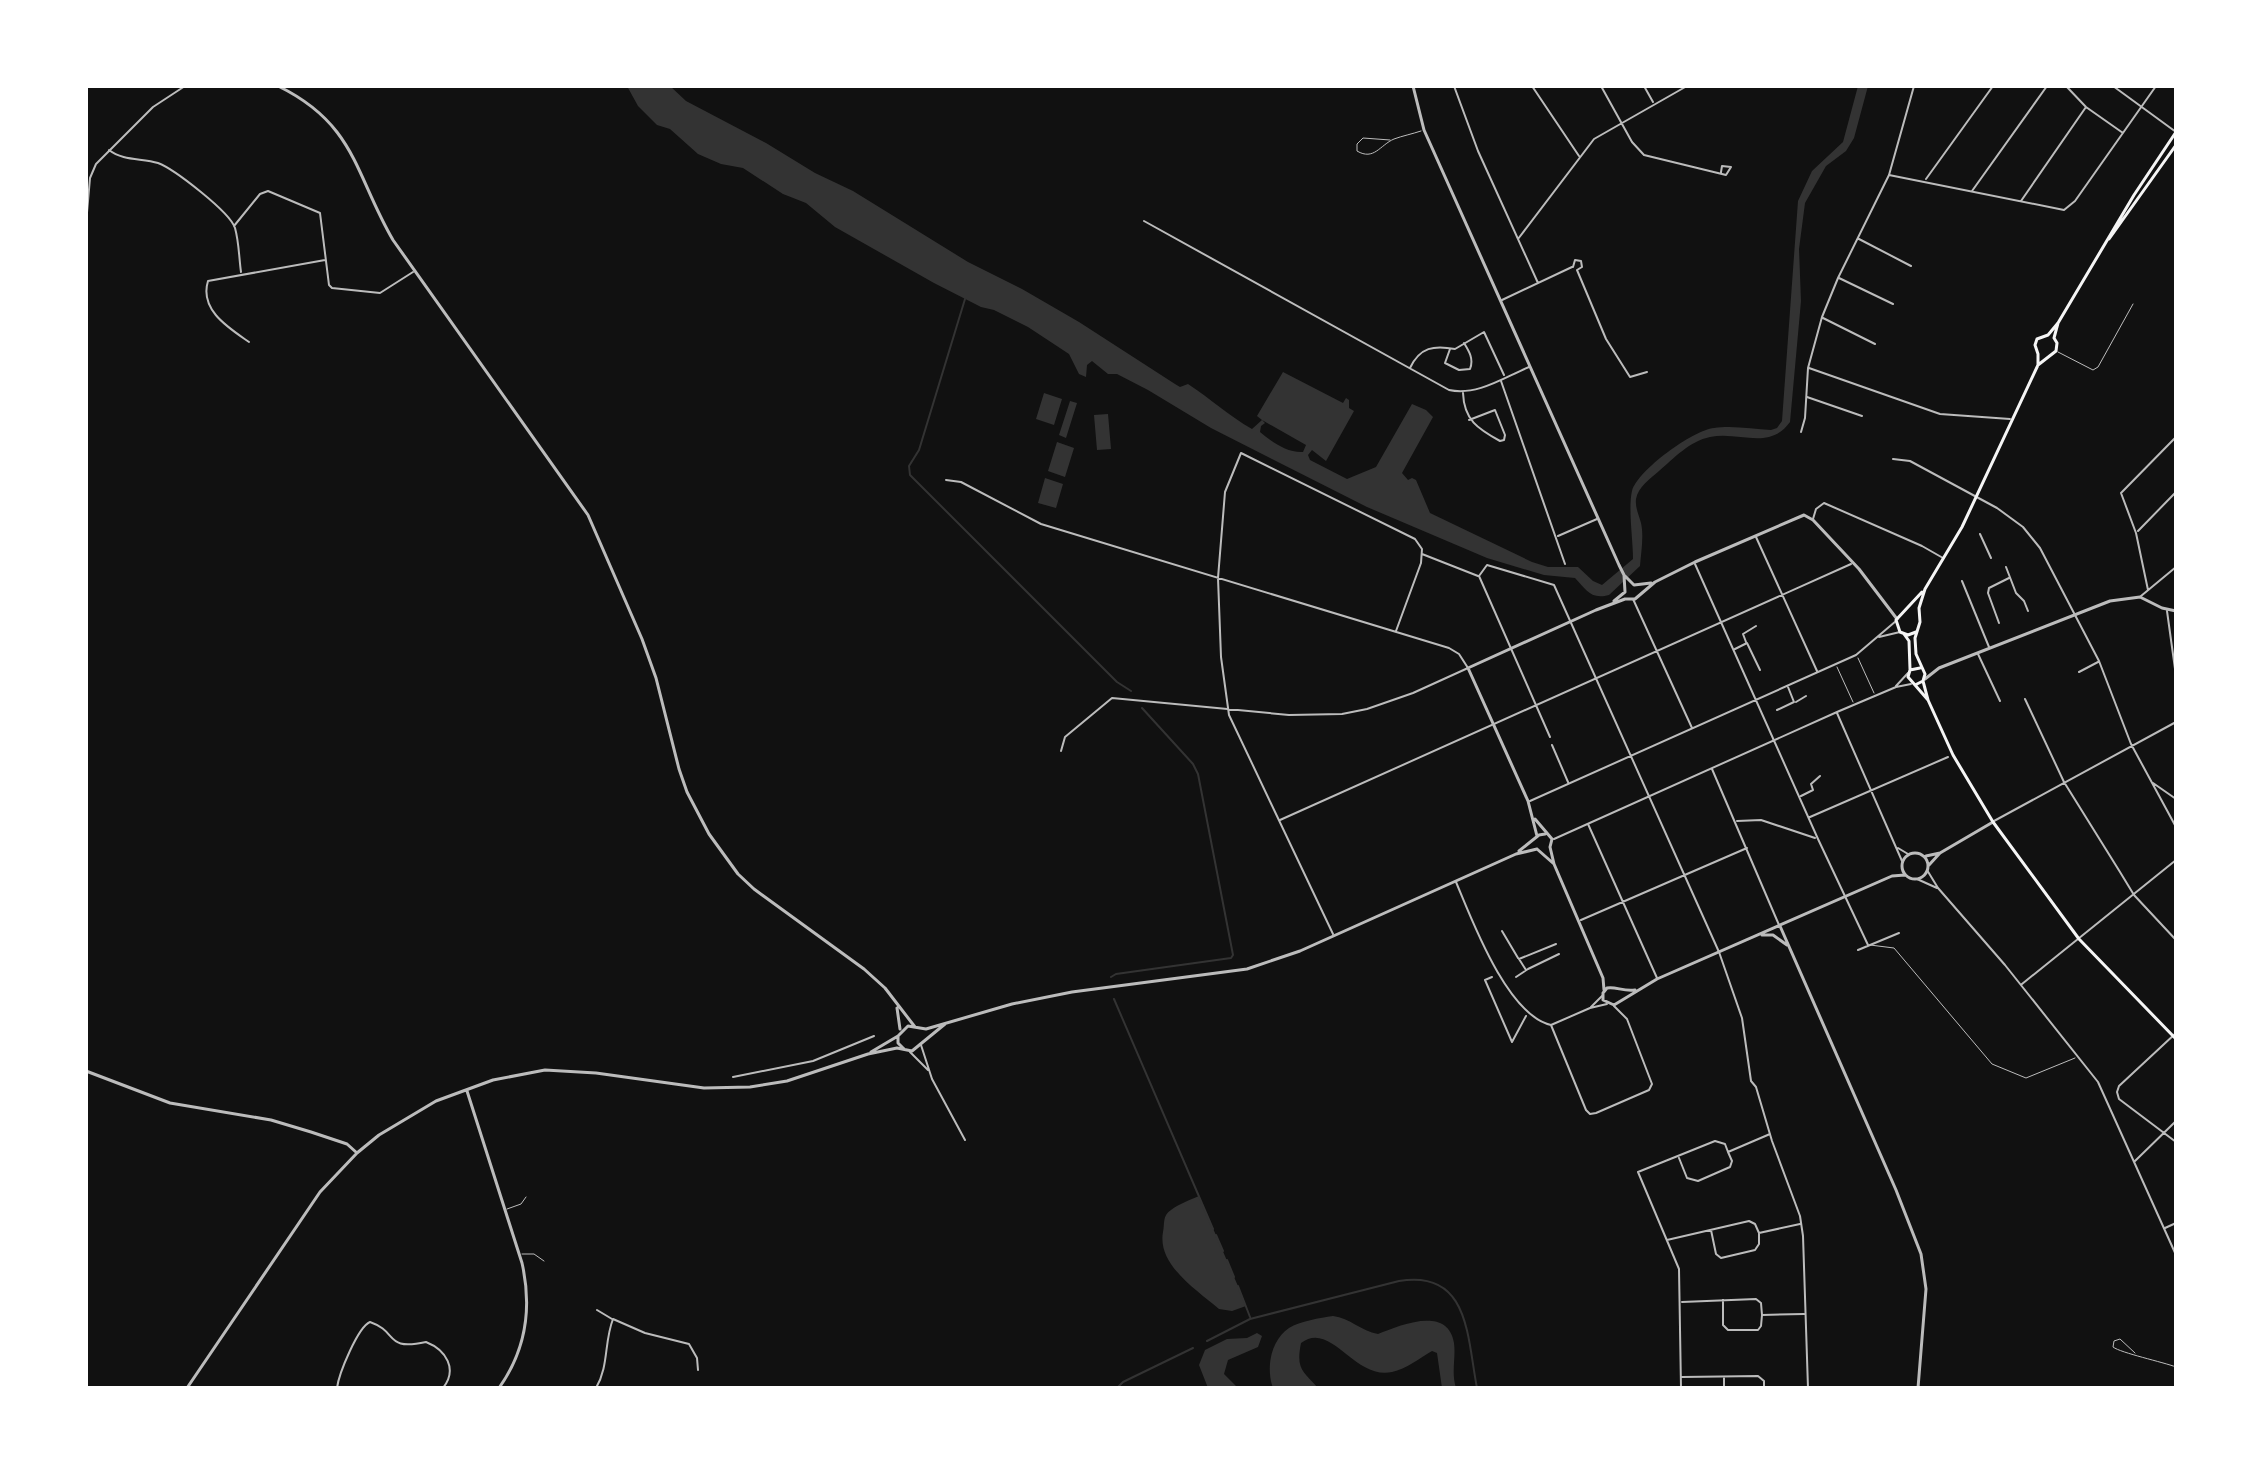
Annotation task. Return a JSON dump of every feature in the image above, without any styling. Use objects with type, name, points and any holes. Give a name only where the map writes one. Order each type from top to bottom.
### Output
[{"type":"main road","points":[[2038,365],[2037,339],[2048,335],[2058,323],[2152,165],[2176,132]]},
{"type":"main road","points":[[2107,241],[2176,145]]},
{"type":"main road","points":[[2054,338],[2058,323]]},
{"type":"main road","points":[[1928,700],[1908,680],[1909,641],[1897,620],[1925,589],[1962,527],[2038,365],[2056,351],[2057,343],[2048,335]]},
{"type":"main road","points":[[2038,354],[2046,357]]},
{"type":"main road","points":[[1925,589],[1918,616],[1916,654],[1928,700],[1953,755],[1993,822],[2079,939],[2175,1036]]},
{"type":"main road","points":[[1905,612],[1918,616]]},
{"type":"main road","points":[[1902,633],[1916,632]]},
{"type":"main road","points":[[1909,671],[1921,669]]},
{"type":"main road","points":[[1913,684],[1924,680]]},
{"type":"street","points":[[86,224],[91,173],[109,150],[153,107],[185,86]]},
{"type":"street","points":[[278,86],[309,104],[337,131],[361,168],[382,221],[414,271],[588,515],[642,639],[656,678],[679,769],[709,834],[738,874],[754,889],[856,962],[885,988],[917,1028],[929,1071],[965,1140]]},
{"type":"street","points":[[1413,86],[1424,130],[1619,565],[1635,585],[1639,610],[1692,729]]},
{"type":"street","points":[[1454,86],[1478,151],[1538,283]]},
{"type":"street","points":[[1532,86],[1579,157]]},
{"type":"street","points":[[1601,86],[1636,147],[1649,158],[1721,172]]},
{"type":"street","points":[[1644,86],[1654,104]]},
{"type":"street","points":[[1518,239],[1594,139],[1686,86]]},
{"type":"street","points":[[1801,432],[1805,418],[1808,368],[1822,317],[1889,175],[1914,86]]},
{"type":"street","points":[[1925,181],[1993,86]]},
{"type":"street","points":[[1972,191],[2047,86]]},
{"type":"street","points":[[2066,86],[2086,107],[2123,133]]},
{"type":"street","points":[[2113,86],[2176,132]]},
{"type":"street","points":[[1889,175],[2059,210],[2068,208],[2156,86]]},
{"type":"street","points":[[2020,201],[2086,107]]},
{"type":"street","points":[[109,150],[121,157],[156,163],[172,170],[234,226],[242,273]]},
{"type":"street","points":[[234,226],[260,194],[268,191],[318,210],[322,218],[329,285],[338,291],[380,293],[414,271]]},
{"type":"street","points":[[1144,221],[1449,390],[1464,392],[1485,387],[1530,366]]},
{"type":"street","points":[[1858,239],[1911,266]]},
{"type":"street","points":[[249,342],[219,320],[208,303],[208,281],[326,260]]},
{"type":"street","points":[[1573,267],[1573,261],[1580,260],[1583,265],[1577,270]]},
{"type":"street","points":[[1501,300],[1573,267]]},
{"type":"street","points":[[1573,267],[1612,351],[1630,377],[1647,372]]},
{"type":"street","points":[[2176,275],[2176,281]]},
{"type":"street","points":[[1838,278],[1893,304]]},
{"type":"street","points":[[1822,317],[1875,344]]},
{"type":"street","points":[[1409,369],[1417,356],[1430,347],[1455,349],[1480,332],[1486,332],[1505,377]]},
{"type":"street","points":[[1451,348],[1445,363],[1459,370],[1470,369],[1473,364],[1464,343]]},
{"type":"street","points":[[1808,368],[1940,414],[2011,419]]},
{"type":"street","points":[[1501,380],[1565,564]]},
{"type":"street","points":[[1464,392],[1464,406],[1469,420],[1492,437],[1504,440],[1495,410],[1469,420]]},
{"type":"street","points":[[1806,397],[1862,416]]},
{"type":"street","points":[[2148,590],[2136,533],[2122,499],[2122,491],[2176,437]]},
{"type":"street","points":[[1333,935],[1229,715],[1221,657],[1218,578],[1225,492],[1241,453],[1415,539],[1422,552],[1421,563],[1396,631]]},
{"type":"street","points":[[1893,459],[1904,458],[1975,496],[2012,518],[2031,537],[2049,561],[2099,661],[2131,744],[2176,827]]},
{"type":"street","points":[[946,480],[961,482],[1041,524],[1449,648],[1459,654],[1468,668],[1535,819],[1552,839]]},
{"type":"street","points":[[2136,533],[2176,492]]},
{"type":"street","points":[[1813,520],[1816,509],[1824,503],[1943,558]]},
{"type":"street","points":[[1061,751],[1065,737],[1112,698],[1289,715],[1342,714],[1367,709],[1404,697],[1612,604],[1635,597],[1655,582],[1695,562],[1804,515],[1813,520],[1854,563],[1897,620],[1856,655],[1528,801]]},
{"type":"street","points":[[1557,537],[1598,519]]},
{"type":"street","points":[[1980,534],[1991,558]]},
{"type":"street","points":[[1756,537],[1817,672]]},
{"type":"street","points":[[1422,552],[1479,576],[1550,737]]},
{"type":"street","points":[[1695,562],[1868,945]]},
{"type":"street","points":[[1279,820],[1854,563]]},
{"type":"street","points":[[1479,576],[1487,565],[1554,585],[1719,952],[1742,1018],[1750,1078],[1756,1087],[1801,1224],[1808,1388]]},
{"type":"street","points":[[2006,567],[2018,598],[2024,601],[2028,611]]},
{"type":"street","points":[[1924,680],[1939,668],[2074,614],[2110,601],[2140,597],[2176,567]]},
{"type":"street","points":[[1624,575],[1626,590],[1635,597]]},
{"type":"street","points":[[1999,623],[1989,588],[2009,578]]},
{"type":"street","points":[[1962,581],[1990,648]]},
{"type":"street","points":[[1612,604],[1635,585],[1655,582]]},
{"type":"street","points":[[2140,597],[2176,611]]},
{"type":"street","points":[[1889,608],[1905,612]]},
{"type":"street","points":[[2167,609],[2176,676]]},
{"type":"street","points":[[1756,626],[1743,634],[1760,670]]},
{"type":"street","points":[[1878,637],[1902,633]]},
{"type":"street","points":[[1733,649],[1747,643]]},
{"type":"street","points":[[1977,653],[2000,701]]},
{"type":"street","points":[[2079,672],[2099,661]]},
{"type":"street","points":[[1921,669],[1939,668]]},
{"type":"street","points":[[1896,687],[1909,671]]},
{"type":"street","points":[[1552,839],[1854,704],[1896,687],[1913,684]]},
{"type":"street","points":[[1788,685],[1794,702]]},
{"type":"street","points":[[1777,710],[1806,696]]},
{"type":"street","points":[[2025,699],[2064,782],[2134,895],[2176,940]]},
{"type":"street","points":[[1837,712],[1873,790],[1905,875]]},
{"type":"street","points":[[1897,848],[1908,854],[1924,856],[1940,853],[2131,744],[2176,722]]},
{"type":"street","points":[[1552,745],[1568,783]]},
{"type":"street","points":[[1810,818],[1948,757]]},
{"type":"street","points":[[1712,769],[1921,1254],[1926,1289],[1918,1388]]},
{"type":"street","points":[[1800,796],[1813,790],[1811,784],[1820,776]]},
{"type":"street","points":[[2152,782],[2176,799]]},
{"type":"street","points":[[1535,819],[1539,850],[1554,864]]},
{"type":"street","points":[[1736,821],[1761,820],[1818,839]]},
{"type":"street","points":[[1588,824],[1657,979]]},
{"type":"street","points":[[1516,854],[1545,834]]},
{"type":"street","points":[[1552,839],[1550,847],[1554,864],[1603,978],[1602,996],[1590,1008]]},
{"type":"street","points":[[868,1054],[908,1026],[917,1028],[945,1024],[988,1010],[1072,992],[1247,969],[1300,951],[1516,854],[1550,847]]},
{"type":"street","points":[[1580,920],[1747,848]]},
{"type":"street","points":[[1917,879],[1940,853]]},
{"type":"street","points":[[1892,876],[1908,854]]},
{"type":"street","points":[[1924,856],[1938,888],[2098,1082],[2176,1255]]},
{"type":"street","points":[[2021,985],[2176,860]]},
{"type":"street","points":[[1614,1005],[1657,979],[1892,876],[1905,875],[1938,888]]},
{"type":"street","points":[[1456,881],[1501,982],[1538,1019],[1551,1025],[1586,1110],[1590,1114],[1596,1113],[1649,1090],[1652,1084],[1629,1023],[1614,1005],[1590,1008],[1551,1025]]},
{"type":"street","points":[[1502,931],[1526,970]]},
{"type":"street","points":[[1858,950],[1899,933]]},
{"type":"street","points":[[1758,935],[1773,935],[1789,947]]},
{"type":"street","points":[[1519,959],[1556,944]]},
{"type":"street","points":[[1516,977],[1559,954]]},
{"type":"street","points":[[1492,977],[1485,980],[1512,1042],[1526,1016]]},
{"type":"street","points":[[1603,978],[1619,991],[1635,990]]},
{"type":"street","points":[[1604,990],[1614,987]]},
{"type":"street","points":[[1619,991],[1619,1000]]},
{"type":"street","points":[[1602,996],[1607,1004]]},
{"type":"street","points":[[897,1005],[898,1043],[929,1071]]},
{"type":"street","points":[[187,1388],[320,1192],[357,1153],[401,1119],[436,1101],[493,1080],[545,1070],[585,1071],[715,1088],[769,1085],[868,1054],[897,1048],[916,1049],[945,1024]]},
{"type":"street","points":[[733,1077],[813,1061],[874,1036]]},
{"type":"street","points":[[2175,1036],[2119,1086],[2117,1092],[2119,1099],[2176,1142]]},
{"type":"street","points":[[813,1061],[818,1072]]},
{"type":"street","points":[[86,1071],[170,1103],[271,1120],[311,1132],[347,1144],[357,1153]]},
{"type":"street","points":[[467,1091],[520,1255],[528,1291],[526,1326],[513,1366],[499,1388]]},
{"type":"street","points":[[2135,1162],[2176,1121]]},
{"type":"street","points":[[1728,1152],[1771,1133]]},
{"type":"street","points":[[1678,1156],[1687,1178],[1693,1181],[1730,1167],[1732,1161],[1725,1144],[1715,1141],[1638,1172],[1679,1269],[1681,1388]]},
{"type":"street","points":[[1666,1241],[1711,1230],[1749,1221],[1755,1224],[1759,1233],[1759,1244],[1755,1250],[1721,1258],[1716,1254],[1711,1230]]},
{"type":"street","points":[[2164,1229],[2176,1223]]},
{"type":"street","points":[[1759,1233],[1801,1224]]},
{"type":"street","points":[[1681,1302],[1723,1300],[1756,1299],[1761,1303],[1762,1315],[1758,1330],[1728,1330],[1723,1325],[1723,1300]]},
{"type":"street","points":[[597,1310],[645,1333],[689,1344],[697,1358],[698,1370]]},
{"type":"street","points":[[1762,1315],[1805,1314]]},
{"type":"street","points":[[596,1388],[604,1372],[606,1335],[613,1319]]},
{"type":"street","points":[[337,1388],[346,1360],[363,1327],[370,1322],[379,1325],[399,1344],[426,1342],[444,1354],[451,1367],[443,1388]]},
{"type":"street","points":[[1681,1377],[1758,1376],[1764,1381],[1764,1388]]},
{"type":"street","points":[[1724,1377],[1724,1388]]},
{"type":"lane","points":[[1390,140],[1378,151],[1365,155],[1357,148],[1363,138],[1390,140],[1424,130]]},
{"type":"lane","points":[[2056,351],[2093,370],[2098,367],[2133,304]]},
{"type":"lane","points":[[1856,655],[1876,695]]},
{"type":"lane","points":[[1836,664],[1854,704]]},
{"type":"lane","points":[[1868,945],[1894,948],[1992,1064],[2021,1078],[2030,1078],[2079,1056]]},
{"type":"lane","points":[[504,1210],[521,1204],[526,1197]]},
{"type":"lane","points":[[520,1255],[531,1253],[544,1261]]},
{"type":"lane","points":[[2135,1353],[2122,1340],[2116,1339],[2113,1344],[2116,1349],[2176,1367]]},
{"type":"shaded area","points":[[627,86],[670,86],[686,101],[853,191],[968,262],[1079,322],[1180,387],[1188,384],[1252,429],[1262,420],[1257,416],[1283,372],[1343,403],[1346,398],[1349,408],[1354,411],[1326,461],[1312,450],[1308,455],[1310,460],[1347,479],[1376,467],[1412,404],[1426,410],[1433,417],[1402,473],[1408,480],[1416,480],[1430,513],[1532,562],[1548,567],[1578,567],[1602,585],[1633,559],[1632,491],[1636,482],[1655,462],[1680,443],[1705,430],[1728,427],[1771,430],[1782,421],[1798,201],[1812,171],[1843,142],[1858,86],[1868,86],[1854,138],[1846,151],[1826,166],[1805,203],[1799,249],[1801,301],[1790,422],[1782,431],[1763,438],[1721,436],[1703,439],[1648,480],[1636,499],[1642,533],[1640,566],[1609,595],[1603,596],[1589,592],[1575,578],[1544,575],[1487,558],[1367,507],[1211,428],[1117,374],[1108,374],[1092,361],[1087,365],[1086,377],[1079,374],[1069,354],[1028,327],[934,283],[835,227],[806,203],[783,194],[743,168],[721,164],[698,154],[670,129],[657,125],[638,106]],"holes":[[[1262,420],[1306,445],[1303,452],[1280,446],[1260,432],[1265,423]]]},
{"type":"shaded area","points":[[1044,393],[1062,399],[1054,425],[1036,419]]},
{"type":"shaded area","points":[[1070,401],[1077,403],[1066,438],[1059,435]]},
{"type":"shaded area","points":[[1108,414],[1111,449],[1097,450],[1094,415]]},
{"type":"shaded area","points":[[1057,442],[1074,448],[1065,477],[1048,471]]},
{"type":"shaded area","points":[[1045,478],[1063,484],[1056,508],[1038,503]]},
{"type":"shaded area","points":[[1199,1196],[1246,1306],[1232,1311],[1219,1309],[1190,1285],[1166,1255],[1163,1244],[1166,1215]]},
{"type":"shaded area","points":[[1333,1316],[1378,1334],[1422,1321],[1443,1324],[1450,1331],[1454,1343],[1456,1388],[1442,1388],[1437,1353],[1432,1351],[1397,1371],[1378,1372],[1366,1368],[1333,1344],[1312,1338],[1301,1343],[1299,1358],[1304,1373],[1318,1388],[1273,1388],[1271,1356],[1283,1334],[1299,1323]]},
{"type":"shaded area","points":[[1257,1333],[1262,1336],[1258,1347],[1228,1360],[1224,1374],[1238,1388],[1208,1388],[1199,1365],[1205,1350],[1227,1339],[1247,1338]]},
{"type":"waterway","points":[[965,299],[919,450],[909,466],[910,475],[1117,682],[1131,691]]},
{"type":"waterway","points":[[1111,977],[1231,958],[1233,955],[1198,774],[1193,764],[1142,708]]},
{"type":"waterway","points":[[1114,999],[1213,1229]]},
{"type":"waterway","points":[[1216,1235],[1223,1251]]},
{"type":"waterway","points":[[1227,1260],[1234,1277]]},
{"type":"waterway","points":[[1207,1341],[1250,1319],[1399,1281],[1422,1280],[1440,1286],[1452,1296],[1461,1311],[1477,1388]]},
{"type":"waterway","points":[[1238,1286],[1250,1317]]},
{"type":"waterway","points":[[1117,1388],[1123,1382],[1193,1348]]}]
